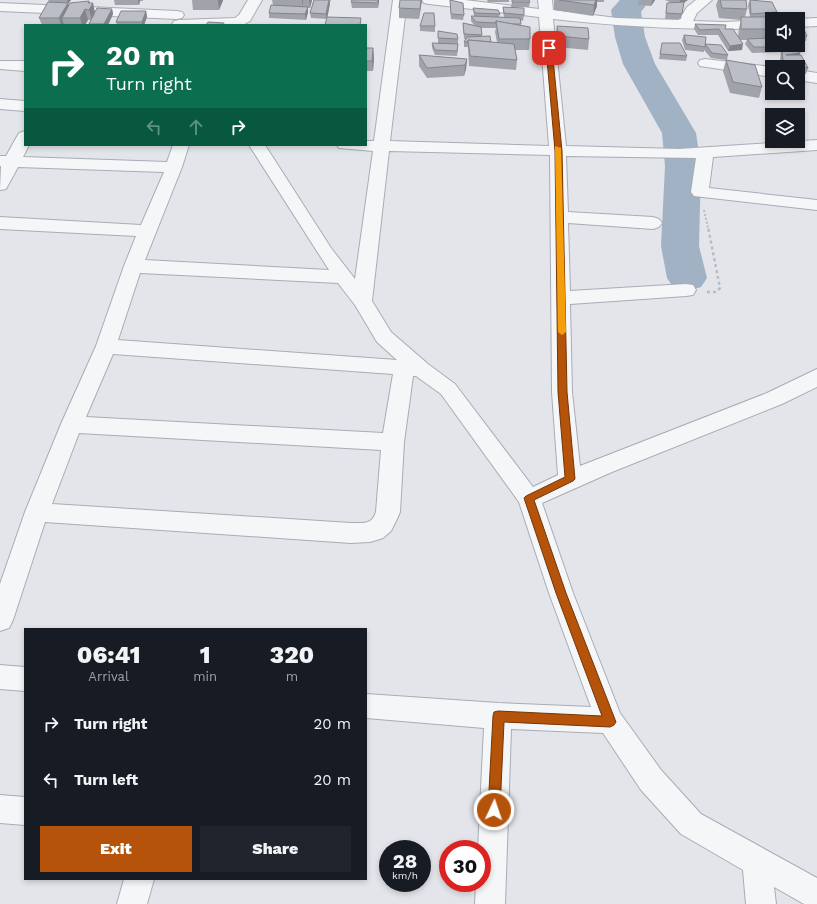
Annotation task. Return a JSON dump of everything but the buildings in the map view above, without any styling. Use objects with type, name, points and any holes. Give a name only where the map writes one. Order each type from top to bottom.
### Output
[{"type":"street","points":[[176,0],[179,21]]},
{"type":"street","points":[[0,7],[179,21],[238,22],[245,18],[255,0]]},
{"type":"street","points":[[362,301],[400,0]]},
{"type":"street","points":[[429,0],[546,7],[617,22],[723,26],[765,24]]},
{"type":"street","points":[[685,25],[688,14],[705,0]]},
{"type":"street","points":[[546,7],[540,35],[558,151],[562,392],[570,479]]},
{"type":"street","points":[[805,23],[817,22]]},
{"type":"street","points":[[705,63],[765,71]]},
{"type":"street","points":[[0,65],[24,66]]},
{"type":"street","points":[[805,77],[817,78]]},
{"type":"street","points":[[0,104],[24,106]]},
{"type":"street","points":[[0,185],[6,162],[24,137]]},
{"type":"street","points":[[367,145],[679,154],[817,145]]},
{"type":"street","points":[[0,620],[37,512],[72,424],[106,346],[147,231],[174,167],[181,146]]},
{"type":"street","points":[[258,146],[343,277],[362,301],[384,337],[412,368],[448,389],[529,498],[561,593],[610,722],[651,780],[691,824],[817,895]]},
{"type":"street","points":[[701,153],[700,192],[817,205]]},
{"type":"street","points":[[6,162],[174,167]]},
{"type":"street","points":[[560,217],[653,223]]},
{"type":"street","points":[[0,223],[147,231]]},
{"type":"street","points":[[134,266],[343,277]]},
{"type":"street","points":[[560,298],[686,290]]},
{"type":"street","points":[[106,346],[412,368]]},
{"type":"street","points":[[37,512],[367,533],[379,529],[385,522],[388,512],[394,442],[412,368]]},
{"type":"street","points":[[529,498],[570,479],[666,443],[787,393],[816,378]]},
{"type":"street","points":[[72,424],[394,442]]},
{"type":"street","points":[[0,677],[24,679]]},
{"type":"street","points":[[367,706],[498,716],[610,722]]},
{"type":"street","points":[[490,904],[498,716]]},
{"type":"street","points":[[0,809],[24,811]]},
{"type":"street","points":[[757,862],[761,904]]},
{"type":"street","points":[[132,904],[139,880]]},
{"type":"path","points":[[686,290],[716,292],[720,288],[700,192]]},
{"type":"waterway","points":[[636,0],[626,10],[630,37],[639,64],[679,133],[683,166],[680,246],[687,278]]},
{"type":"slow traffic","points":[[558,148],[560,298],[562,332]]},
{"type":"route","points":[[494,810],[498,716],[610,722],[561,593],[529,498],[570,479],[562,392],[563,374],[560,298],[558,151],[549,48]]}]
